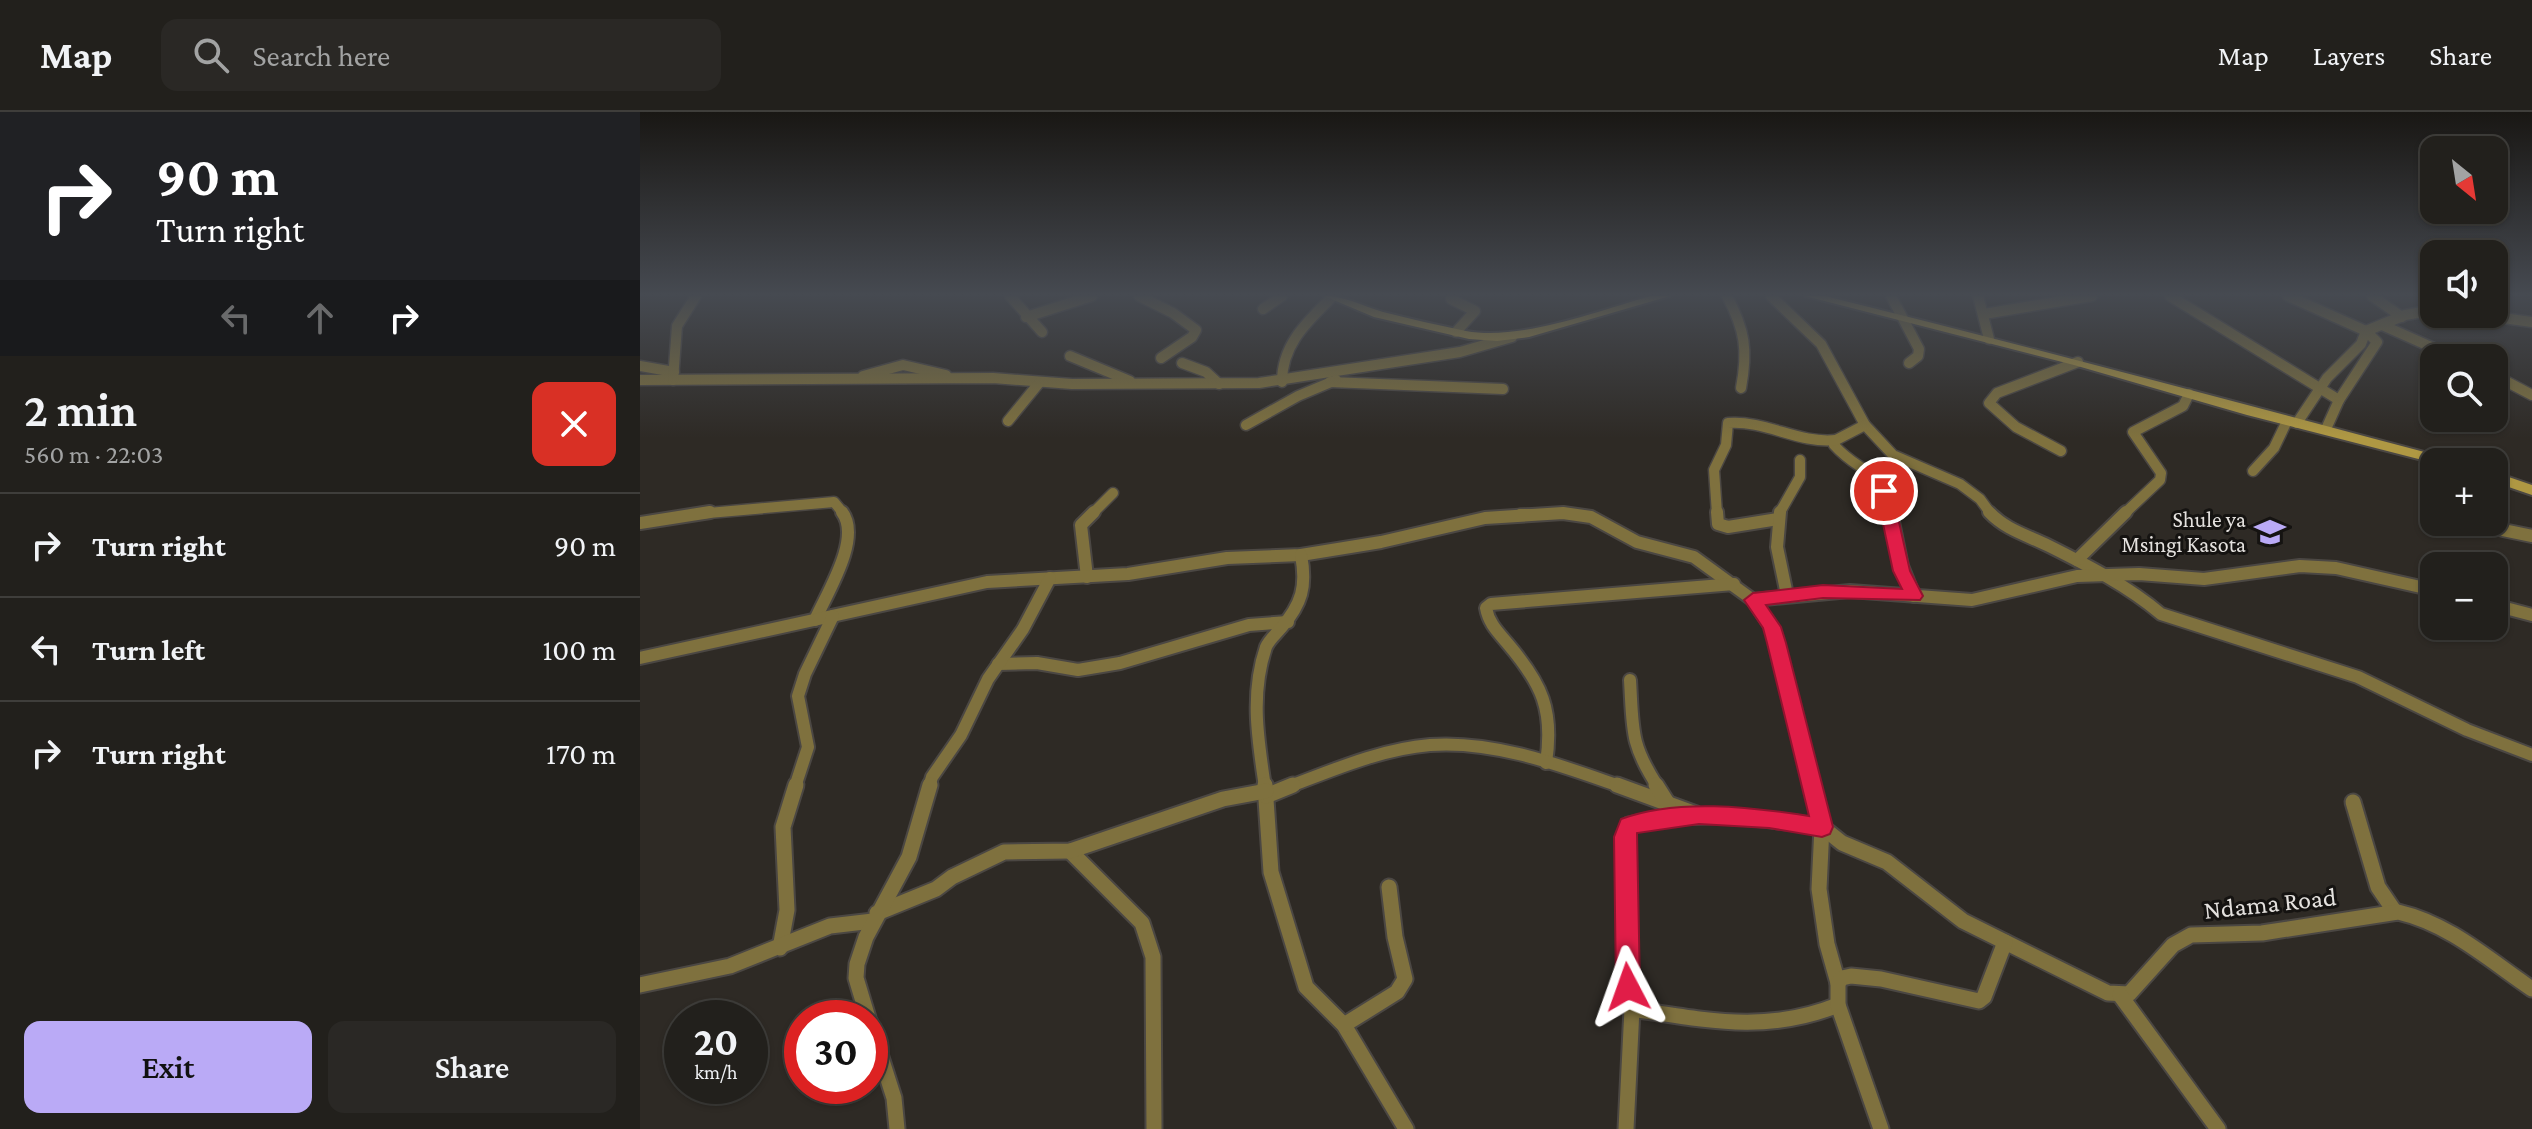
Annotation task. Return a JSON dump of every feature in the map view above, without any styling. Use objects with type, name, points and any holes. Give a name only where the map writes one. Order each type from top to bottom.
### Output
[{"type":"street","points":[[673,376],[674,343]]},
{"type":"street","points":[[1161,358],[1183,343]]},
{"type":"street","points":[[1282,382],[1282,362],[1293,343]]},
{"type":"street","points":[[640,380],[673,376],[1001,378],[1039,383],[1282,382],[1476,349],[1493,343]]},
{"type":"street","points":[[1741,388],[1746,361],[1744,343]]},
{"type":"street","points":[[1820,343],[1865,425],[1893,455],[1973,493],[2003,526],[2077,560],[2139,595],[2161,614],[2358,677],[2467,730],[2532,755]]},
{"type":"street","points":[[1909,363],[1918,356],[1916,343]]},
{"type":"street","points":[[2006,343],[2420,455]]},
{"type":"street","points":[[2246,343],[2339,400]]},
{"type":"street","points":[[2253,471],[2338,365],[2361,343]]},
{"type":"street","points":[[2326,429],[2339,400],[2376,343]]},
{"type":"street","points":[[1070,356],[1134,383]]},
{"type":"street","points":[[2061,451],[2016,427],[1989,403],[1997,393],[2078,362]]},
{"type":"street","points":[[1182,363],[1206,372],[1219,384]]},
{"type":"street","points":[[1246,425],[1330,382],[1381,363]]},
{"type":"street","points":[[640,366],[673,376]]},
{"type":"street","points":[[1330,382],[1503,389]]},
{"type":"street","points":[[2508,382],[2532,395]]},
{"type":"street","points":[[1008,421],[1039,383]]},
{"type":"street","points":[[2077,560],[2160,480],[2161,473],[2133,432],[2183,406],[2189,394]]},
{"type":"street","points":[[1778,519],[1728,527],[1718,524],[1714,470],[1726,445],[1728,423],[1773,428],[1816,441],[1836,440],[1865,425]]},
{"type":"street","points":[[1836,440],[1834,445],[1839,451],[1872,472],[1884,491],[1901,571],[1914,596]]},
{"type":"street","points":[[1787,595],[1776,541],[1778,519],[1801,477],[1800,460]]},
{"type":"street","points":[[2508,482],[2532,490]]},
{"type":"street","points":[[1087,577],[1081,525],[1113,493]]},
{"type":"street","points":[[640,523],[720,511],[834,502],[849,521],[849,544],[815,620]]},
{"type":"street","points":[[640,658],[987,582],[1128,574],[1227,558],[1301,555],[1381,542],[1485,518],[1563,513],[1591,517],[1637,542],[1694,557],[1753,600],[1771,627],[1822,827],[1819,889],[1827,944],[1838,983],[1838,1005],[1881,1129]]},
{"type":"street","points":[[2508,531],[2532,536]]},
{"type":"street","points":[[1301,555],[1304,593],[1288,622],[1267,644],[1259,667],[1256,722],[1266,794],[1271,872],[1306,987],[1344,1025],[1406,1129]]},
{"type":"street","points":[[1753,600],[1850,591],[1972,600],[2097,574],[2187,579],[2317,566],[2420,587]]},
{"type":"street","points":[[863,1000],[856,978],[857,964],[875,917],[909,857],[932,777],[961,735],[998,664],[1023,629],[1050,578]]},
{"type":"street","points":[[1546,763],[1552,728],[1543,690],[1488,620],[1486,608],[1491,604],[1596,593],[1734,584]]},
{"type":"street","points":[[2508,609],[2532,615]]},
{"type":"street","points":[[780,948],[787,910],[783,827],[808,747],[798,696],[805,674],[833,616]]},
{"type":"street","points":[[998,664],[1037,663],[1078,670],[1120,663],[1249,625],[1288,622]]},
{"type":"street","points":[[1630,680],[1633,735],[1638,756],[1668,804]]},
{"type":"street","points":[[640,985],[730,966],[830,926],[875,917],[936,889],[952,877],[1004,852],[1070,851],[1223,799],[1266,794],[1317,776],[1430,745],[1492,750],[1546,763],[1699,815]]},
{"type":"street","points":[[2353,802],[2378,887],[2395,912]]},
{"type":"street","points":[[1626,1129],[1632,1009],[1625,942],[1627,828],[1633,823],[1699,815],[1769,819],[1822,827],[1842,843],[1887,862],[1947,911],[2108,993],[2120,995],[2218,1129]]},
{"type":"street","points":[[1070,851],[1142,923],[1148,935],[1153,957],[1154,1129]]},
{"type":"street","points":[[1344,1025],[1397,992],[1405,979],[1395,937],[1389,887]]},
{"type":"street","name":"Ndama Road","points":[[2120,995],[2129,994],[2173,945],[2191,935],[2262,933],[2395,912],[2416,914],[2440,927],[2532,989]]},
{"type":"street","points":[[1838,983],[1842,978],[1851,976],[1881,979],[1972,1002],[1979,1001],[1984,997],[2005,942]]},
{"type":"street","points":[[1632,1009],[1737,1026],[1764,1025],[1809,1016],[1838,1005]]},
{"type":"street","points":[[888,1080],[894,1098],[897,1129]]},
{"type":"place","name":"Shule ya Msingi Kasota","points":[[2270,532]]},
{"type":"route","points":[[1628,987],[1625,837],[1629,825],[1699,815],[1769,819],[1822,827],[1777,643],[1771,627],[1753,600],[1802,593],[1850,591],[1914,596],[1901,571],[1884,491]]}]
